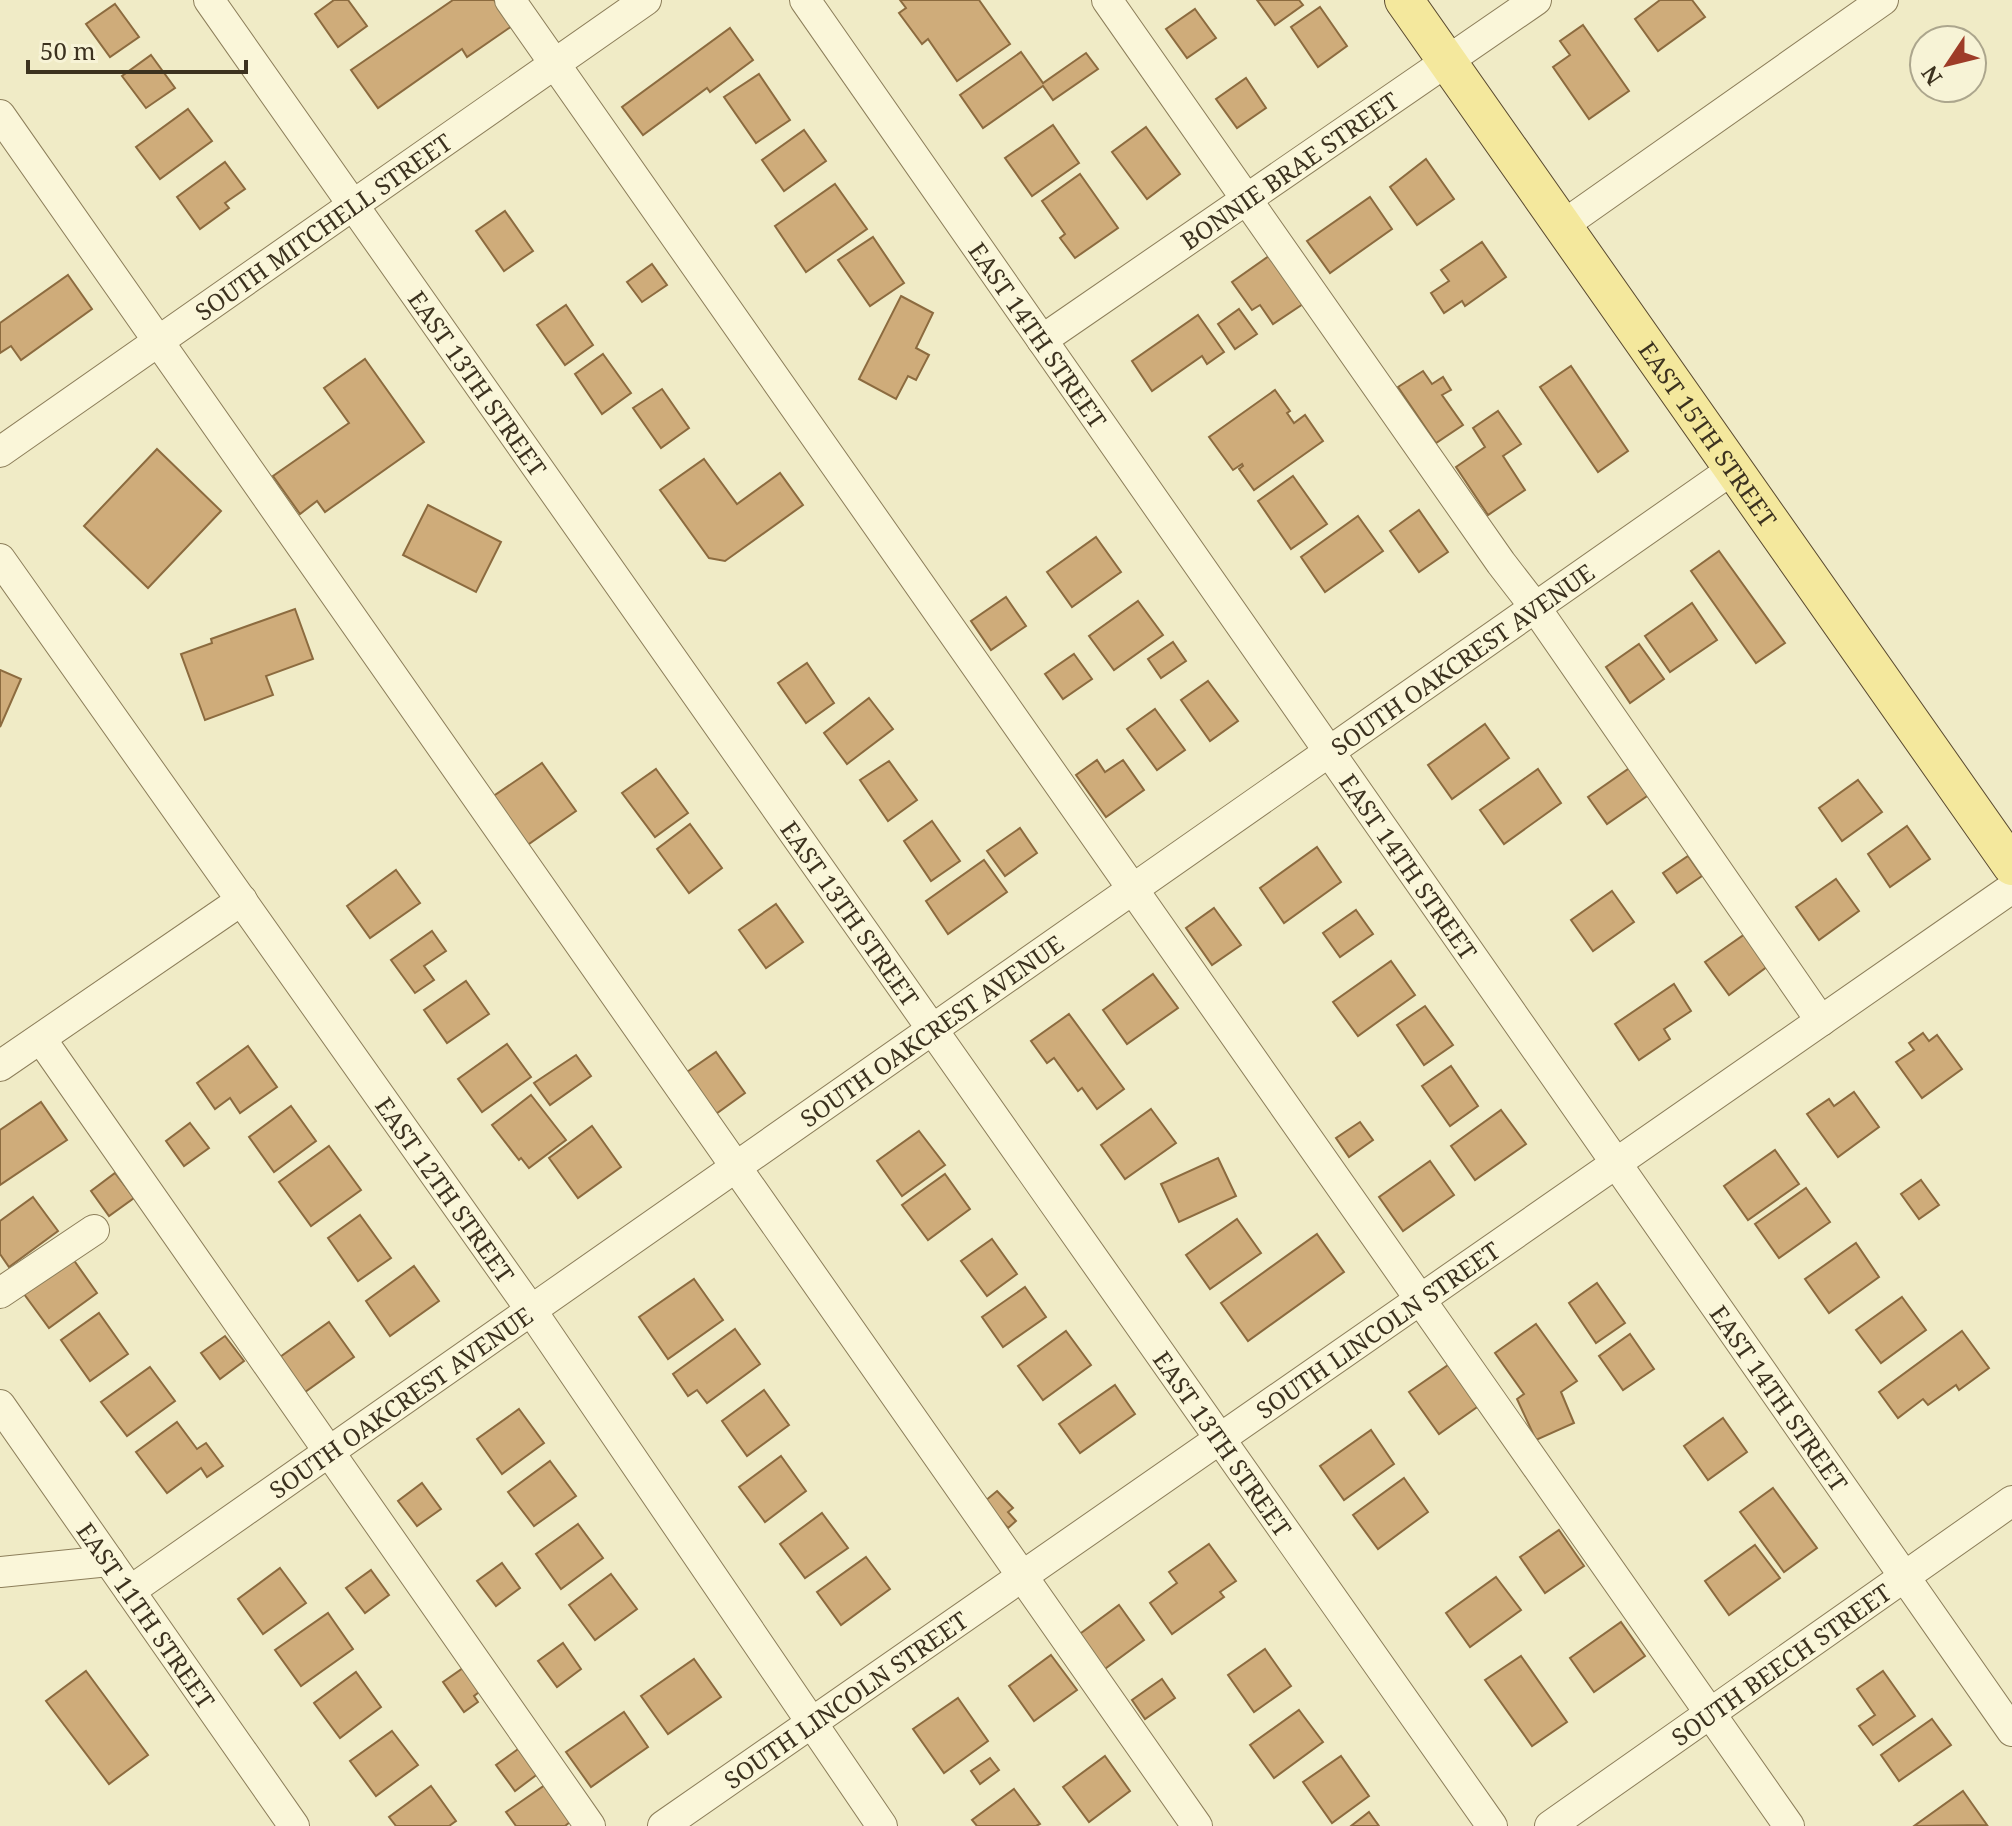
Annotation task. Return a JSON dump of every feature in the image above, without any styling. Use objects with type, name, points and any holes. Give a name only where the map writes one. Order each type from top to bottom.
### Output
[{"type":"main road","name":"EAST 15TH STREET","points":[[1404,0],[2012,866]]},
{"type":"street","name":"EAST 13TH STREET","points":[[209,0],[1492,1826]]},
{"type":"street","points":[[510,0],[1789,1826]]},
{"type":"street","name":"SOUTH MITCHELL STREET","points":[[0,452],[646,0]]},
{"type":"street","name":"EAST 14TH STREET","points":[[805,0],[2012,1731]]},
{"type":"street","points":[[1107,0],[1501,563],[1535,607],[1821,1021]]},
{"type":"street","name":"BONNIE BRAE STREET","points":[[1042,340],[1536,0]]},
{"type":"street","points":[[1562,226],[1883,0]]},
{"type":"street","points":[[0,115],[1197,1826]]},
{"type":"street","name":"SOUTH OAKCREST AVENUE","points":[[130,1591],[1733,469]]},
{"type":"street","name":"EAST 12TH STREET","points":[[0,559],[531,1310],[882,1826]]},
{"type":"street","name":"SOUTH LINCOLN STREET","points":[[663,1826],[2012,888]]},
{"type":"street","points":[[0,1066],[242,900]]},
{"type":"street","points":[[41,1039],[590,1826]]},
{"type":"street","points":[[0,1293],[94,1230]]},
{"type":"street","name":"EAST 11TH STREET","points":[[0,1405],[294,1826]]},
{"type":"street","name":"SOUTH BEECH STREET","points":[[1550,1826],[2012,1501]]},
{"type":"street","points":[[0,1572],[109,1561]]},
{"type":"building","points":[[334,0],[348,0],[367,26],[338,47],[315,14]]},
{"type":"building","points":[[453,0],[494,0],[512,26],[467,57],[462,49],[378,108],[351,70]]},
{"type":"building","points":[[900,0],[979,0],[1010,44],[957,81],[928,39],[922,44],[899,13],[906,8]]},
{"type":"building","points":[[1257,0],[1299,0],[1303,5],[1275,25]]},
{"type":"building","points":[[1660,0],[1692,0],[1705,17],[1658,51],[1635,19]]},
{"type":"building","points":[[115,4],[139,37],[110,57],[86,24]]},
{"type":"building","points":[[1320,7],[1347,46],[1318,67],[1291,27]]},
{"type":"building","points":[[1195,9],[1216,38],[1187,58],[1166,29]]},
{"type":"building","points":[[1583,25],[1629,91],[1589,119],[1553,67],[1570,55],[1560,41]]},
{"type":"building","points":[[730,28],[753,60],[710,92],[707,88],[643,135],[622,107]]},
{"type":"building","points":[[1021,52],[1043,83],[1086,53],[1098,69],[1053,100],[1043,86],[983,128],[960,95]]},
{"type":"building","points":[[151,55],[175,88],[146,108],[122,76]]},
{"type":"building","points":[[759,74],[790,120],[756,143],[724,97]]},
{"type":"building","points":[[1246,78],[1266,108],[1237,128],[1216,99]]},
{"type":"building","points":[[188,109],[212,141],[160,179],[136,147]]},
{"type":"building","points":[[1053,125],[1079,163],[1032,196],[1005,158]]},
{"type":"building","points":[[1146,127],[1180,174],[1147,199],[1112,152]]},
{"type":"building","points":[[804,130],[826,161],[784,191],[762,160]]},
{"type":"building","points":[[1426,159],[1454,199],[1417,225],[1390,187]]},
{"type":"building","points":[[225,162],[245,189],[225,203],[229,208],[200,229],[177,197]]},
{"type":"building","points":[[1080,174],[1118,228],[1075,258],[1060,238],[1065,234],[1042,201]]},
{"type":"building","points":[[835,184],[867,229],[806,272],[775,226]]},
{"type":"building","points":[[1370,197],[1392,229],[1330,273],[1307,241]]},
{"type":"building","points":[[505,211],[533,251],[504,271],[476,231]]},
{"type":"building","points":[[873,237],[904,283],[870,306],[838,260]]},
{"type":"building","points":[[1482,242],[1506,277],[1465,306],[1462,301],[1444,313],[1431,293],[1449,281],[1441,270]]},
{"type":"building","points":[[1269,256],[1303,304],[1273,324],[1260,305],[1252,310],[1232,282]]},
{"type":"building","points":[[652,264],[667,285],[642,302],[627,282]]},
{"type":"building","points":[[68,275],[92,309],[21,360],[11,346],[0,353],[0,323]]},
{"type":"building","points":[[901,296],[933,313],[916,348],[929,355],[916,380],[908,376],[896,399],[859,379]]},
{"type":"building","points":[[566,305],[593,345],[565,365],[537,325]]},
{"type":"building","points":[[1239,309],[1257,334],[1235,349],[1218,324]]},
{"type":"building","points":[[1198,315],[1224,352],[1207,364],[1202,356],[1152,391],[1132,361]]},
{"type":"building","points":[[603,354],[631,393],[602,414],[575,374]]},
{"type":"building","points":[[365,359],[424,442],[325,512],[317,501],[300,514],[273,476],[349,423],[324,388]]},
{"type":"building","points":[[1571,366],[1628,451],[1598,472],[1540,387]]},
{"type":"building","points":[[1423,371],[1432,384],[1443,377],[1451,390],[1442,395],[1463,425],[1436,443],[1398,387]]},
{"type":"building","points":[[662,389],[689,428],[661,448],[633,408]]},
{"type":"building","points":[[1275,390],[1290,411],[1287,413],[1294,423],[1305,415],[1323,441],[1254,490],[1239,469],[1242,464],[1233,470],[1209,437]]},
{"type":"building","points":[[1498,411],[1521,444],[1503,456],[1525,490],[1488,515],[1456,467],[1485,447],[1473,428]]},
{"type":"building","points":[[157,449],[221,511],[148,588],[84,526]]},
{"type":"building","points":[[704,459],[737,504],[780,473],[803,505],[725,561],[709,558],[660,490]]},
{"type":"building","points":[[1293,476],[1327,524],[1291,549],[1258,501]]},
{"type":"building","points":[[428,505],[501,542],[476,592],[403,555]]},
{"type":"building","points":[[1419,510],[1448,552],[1419,572],[1390,531]]},
{"type":"building","points":[[1358,516],[1383,551],[1325,592],[1301,557]]},
{"type":"building","points":[[1096,537],[1121,572],[1072,607],[1047,572]]},
{"type":"building","points":[[1719,551],[1785,643],[1756,663],[1691,571]]},
{"type":"building","points":[[1006,597],[1026,626],[991,650],[971,621]]},
{"type":"building","points":[[1138,601],[1163,635],[1114,670],[1089,636]]},
{"type":"building","points":[[1692,603],[1717,640],[1670,672],[1645,636]]},
{"type":"building","points":[[295,609],[313,659],[266,676],[273,695],[205,720],[181,654],[212,643],[211,639]]},
{"type":"building","points":[[1173,642],[1186,661],[1161,678],[1148,659]]},
{"type":"building","points":[[1639,644],[1664,679],[1630,703],[1606,667]]},
{"type":"building","points":[[1074,654],[1092,679],[1063,699],[1045,674]]},
{"type":"building","points":[[807,663],[834,703],[806,723],[778,683]]},
{"type":"building","points":[[0,670],[21,679],[0,727]]},
{"type":"building","points":[[1208,681],[1238,721],[1210,741],[1181,700]]},
{"type":"building","points":[[869,698],[893,729],[847,764],[824,733]]},
{"type":"building","points":[[1155,709],[1185,750],[1157,770],[1127,729]]},
{"type":"building","points":[[1485,724],[1509,758],[1452,799],[1428,765]]},
{"type":"building","points":[[1097,760],[1105,772],[1123,760],[1144,790],[1106,817],[1076,775]]},
{"type":"building","points":[[889,761],[917,800],[888,821],[860,780]]},
{"type":"building","points":[[542,763],[576,811],[526,846],[492,797]]},
{"type":"building","points":[[1631,767],[1650,794],[1607,824],[1588,797]]},
{"type":"building","points":[[656,769],[688,813],[655,837],[622,793]]},
{"type":"building","points":[[1538,769],[1561,803],[1504,844],[1480,810]]},
{"type":"building","points":[[1858,780],[1882,812],[1842,841],[1819,808]]},
{"type":"building","points":[[932,821],[960,861],[931,881],[904,841]]},
{"type":"building","points":[[690,824],[722,868],[689,893],[657,849]]},
{"type":"building","points":[[1907,826],[1930,859],[1890,887],[1868,854]]},
{"type":"building","points":[[1020,828],[1037,853],[1005,876],[987,851]]},
{"type":"building","points":[[1317,847],[1341,882],[1284,923],[1260,888]]},
{"type":"building","points":[[1688,856],[1702,876],[1677,893],[1663,873]]},
{"type":"building","points":[[984,860],[1007,892],[948,934],[926,901]]},
{"type":"building","points":[[396,870],[420,903],[370,938],[347,906]]},
{"type":"building","points":[[1836,879],[1859,911],[1819,940],[1796,907]]},
{"type":"building","points":[[1612,891],[1634,922],[1593,951],[1571,920]]},
{"type":"building","points":[[776,904],[803,942],[766,968],[739,930]]},
{"type":"building","points":[[1214,908],[1241,945],[1212,965],[1186,928]]},
{"type":"building","points":[[1356,910],[1373,934],[1340,957],[1323,933]]},
{"type":"building","points":[[432,931],[446,951],[424,966],[434,980],[415,993],[391,960]]},
{"type":"building","points":[[1745,934],[1768,966],[1729,995],[1705,962]]},
{"type":"building","points":[[1391,961],[1415,995],[1358,1036],[1333,1002]]},
{"type":"building","points":[[1153,974],[1178,1008],[1127,1044],[1103,1010]]},
{"type":"building","points":[[466,981],[489,1014],[447,1043],[424,1010]]},
{"type":"building","points":[[1674,984],[1691,1011],[1664,1029],[1670,1039],[1639,1060],[1615,1024]]},
{"type":"building","points":[[1425,1006],[1453,1045],[1424,1065],[1397,1025]]},
{"type":"building","points":[[1069,1014],[1124,1089],[1097,1109],[1082,1088],[1078,1091],[1054,1058],[1047,1063],[1031,1041]]},
{"type":"building","points":[[1923,1033],[1929,1041],[1937,1035],[1962,1069],[1922,1098],[1896,1062],[1914,1050],[1909,1043]]},
{"type":"building","points":[[507,1044],[531,1077],[482,1112],[458,1079]]},
{"type":"building","points":[[248,1046],[277,1087],[240,1113],[230,1098],[215,1109],[197,1083]]},
{"type":"building","points":[[716,1052],[745,1093],[713,1116],[684,1074]]},
{"type":"building","points":[[576,1055],[591,1076],[550,1105],[534,1083]]},
{"type":"building","points":[[1451,1066],[1478,1106],[1450,1126],[1422,1086]]},
{"type":"building","points":[[1854,1092],[1879,1127],[1838,1157],[1807,1114],[1829,1099],[1834,1106]]},
{"type":"building","points":[[531,1095],[566,1140],[529,1168],[492,1125]]},
{"type":"building","points":[[41,1102],[67,1140],[0,1185],[0,1130]]},
{"type":"building","points":[[291,1106],[316,1141],[274,1172],[249,1137]]},
{"type":"building","points":[[1151,1109],[1176,1143],[1125,1179],[1101,1145]]},
{"type":"building","points":[[1501,1110],[1526,1144],[1475,1180],[1451,1146]]},
{"type":"building","points":[[1360,1122],[1373,1140],[1349,1157],[1336,1138]]},
{"type":"building","points":[[190,1123],[209,1148],[184,1166],[166,1141]]},
{"type":"building","points":[[592,1126],[621,1167],[578,1198],[549,1158]]},
{"type":"building","points":[[919,1131],[945,1165],[902,1196],[877,1161]]},
{"type":"building","points":[[329,1146],[361,1190],[311,1226],[279,1182]]},
{"type":"building","points":[[1775,1150],[1799,1184],[1748,1220],[1724,1186]]},
{"type":"building","points":[[1218,1158],[1236,1196],[1179,1222],[1161,1184]]},
{"type":"building","points":[[1430,1161],[1454,1195],[1403,1231],[1379,1197]]},
{"type":"building","points":[[115,1173],[134,1198],[109,1216],[91,1191]]},
{"type":"building","points":[[945,1174],[970,1209],[928,1240],[902,1205]]},
{"type":"building","points":[[1921,1180],[1939,1205],[1919,1219],[1901,1194]]},
{"type":"building","points":[[1806,1188],[1830,1222],[1779,1258],[1755,1224]]},
{"type":"building","points":[[33,1197],[58,1231],[9,1267],[0,1254],[0,1221]]},
{"type":"building","points":[[360,1215],[391,1258],[358,1281],[328,1238]]},
{"type":"building","points":[[1237,1219],[1261,1253],[1210,1289],[1186,1255]]},
{"type":"building","points":[[1317,1234],[1344,1272],[1248,1341],[1221,1303]]},
{"type":"building","points":[[992,1239],[1017,1274],[987,1296],[961,1261]]},
{"type":"building","points":[[1856,1243],[1879,1277],[1829,1313],[1805,1279]]},
{"type":"building","points":[[73,1259],[97,1293],[49,1328],[24,1294]]},
{"type":"building","points":[[414,1266],[439,1301],[390,1336],[366,1301]]},
{"type":"building","points":[[694,1279],[723,1320],[668,1359],[639,1317]]},
{"type":"building","points":[[1597,1283],[1625,1323],[1596,1343],[1569,1303]]},
{"type":"building","points":[[1025,1287],[1046,1317],[1003,1347],[982,1317]]},
{"type":"building","points":[[1902,1297],[1926,1330],[1881,1363],[1856,1330]]},
{"type":"building","points":[[99,1313],[128,1354],[90,1381],[61,1340]]},
{"type":"building","points":[[329,1322],[354,1357],[305,1392],[280,1357]]},
{"type":"building","points":[[1536,1324],[1577,1381],[1561,1392],[1574,1423],[1536,1440],[1517,1399],[1524,1394],[1495,1353]]},
{"type":"building","points":[[735,1329],[760,1364],[707,1403],[697,1390],[688,1396],[673,1374]]},
{"type":"building","points":[[1066,1331],[1091,1365],[1043,1400],[1018,1366]]},
{"type":"building","points":[[1962,1331],[1989,1368],[1959,1390],[1956,1385],[1928,1405],[1923,1399],[1898,1418],[1879,1392]]},
{"type":"building","points":[[1630,1334],[1654,1369],[1623,1390],[1599,1356]]},
{"type":"building","points":[[225,1336],[244,1361],[220,1379],[201,1353]]},
{"type":"building","points":[[1451,1363],[1480,1405],[1439,1434],[1409,1392]]},
{"type":"building","points":[[150,1367],[175,1401],[127,1436],[101,1402]]},
{"type":"building","points":[[1115,1385],[1135,1414],[1080,1453],[1059,1424]]},
{"type":"building","points":[[764,1390],[789,1425],[747,1456],[722,1421]]},
{"type":"building","points":[[519,1409],[544,1443],[502,1474],[477,1439]]},
{"type":"building","points":[[1723,1418],[1747,1452],[1708,1480],[1684,1446]]},
{"type":"building","points":[[177,1422],[197,1449],[206,1443],[223,1466],[207,1477],[201,1468],[167,1493],[136,1452]]},
{"type":"building","points":[[1371,1430],[1394,1464],[1344,1500],[1320,1466]]},
{"type":"building","points":[[781,1456],[806,1491],[765,1522],[739,1487]]},
{"type":"building","points":[[550,1461],[576,1496],[534,1526],[508,1492]]},
{"type":"building","points":[[1404,1478],[1428,1512],[1378,1549],[1353,1515]]},
{"type":"building","points":[[422,1483],[441,1509],[417,1526],[398,1501]]},
{"type":"building","points":[[1773,1488],[1817,1548],[1784,1572],[1740,1512]]},
{"type":"building","points":[[997,1491],[1013,1508],[1008,1512],[1016,1521],[1008,1528],[985,1501]]},
{"type":"building","points":[[822,1513],[848,1548],[805,1578],[780,1544]]},
{"type":"building","points":[[578,1524],[603,1558],[561,1589],[536,1554]]},
{"type":"building","points":[[1559,1530],[1584,1566],[1545,1593],[1520,1557]]},
{"type":"building","points":[[1209,1544],[1236,1581],[1220,1592],[1224,1597],[1172,1634],[1150,1603],[1177,1583],[1169,1572]]},
{"type":"building","points":[[1755,1545],[1780,1578],[1729,1615],[1705,1581]]},
{"type":"building","points":[[866,1557],[890,1589],[841,1625],[817,1592]]},
{"type":"building","points":[[502,1563],[520,1588],[496,1606],[477,1581]]},
{"type":"building","points":[[280,1568],[306,1603],[263,1634],[238,1599]]},
{"type":"building","points":[[371,1570],[389,1595],[365,1613],[346,1588]]},
{"type":"building","points":[[611,1574],[637,1609],[595,1640],[569,1605]]},
{"type":"building","points":[[1496,1577],[1521,1610],[1470,1647],[1446,1613]]},
{"type":"building","points":[[1119,1605],[1144,1640],[1102,1671],[1077,1636]]},
{"type":"building","points":[[328,1613],[353,1649],[301,1686],[275,1650]]},
{"type":"building","points":[[1621,1622],[1645,1656],[1594,1692],[1570,1658]]},
{"type":"building","points":[[563,1643],[581,1669],[557,1687],[538,1661]]},
{"type":"building","points":[[1265,1649],[1291,1686],[1254,1712],[1228,1675]]},
{"type":"building","points":[[1051,1655],[1077,1690],[1034,1721],[1009,1686]]},
{"type":"building","points":[[1521,1656],[1567,1722],[1532,1746],[1485,1680]]},
{"type":"building","points":[[694,1659],[721,1697],[668,1734],[641,1696]]},
{"type":"building","points":[[466,1666],[483,1689],[474,1696],[478,1702],[464,1712],[443,1682]]},
{"type":"building","points":[[86,1671],[148,1755],[109,1784],[46,1701]]},
{"type":"building","points":[[1883,1671],[1915,1716],[1873,1745],[1859,1726],[1875,1715],[1857,1689]]},
{"type":"building","points":[[356,1672],[381,1707],[340,1738],[314,1703]]},
{"type":"building","points":[[1162,1679],[1175,1698],[1145,1719],[1132,1700]]},
{"type":"building","points":[[958,1698],[988,1741],[944,1773],[913,1729]]},
{"type":"building","points":[[1299,1710],[1323,1742],[1274,1778],[1250,1745]]},
{"type":"building","points":[[624,1712],[648,1747],[591,1787],[566,1752]]},
{"type":"building","points":[[1932,1719],[1951,1745],[1899,1781],[1881,1755]]},
{"type":"building","points":[[392,1731],[418,1765],[376,1796],[350,1761]]},
{"type":"building","points":[[521,1747],[539,1773],[515,1791],[496,1765]]},
{"type":"building","points":[[1105,1756],[1130,1791],[1089,1822],[1063,1787]]},
{"type":"building","points":[[1341,1756],[1369,1796],[1332,1823],[1303,1782]]},
{"type":"building","points":[[990,1758],[999,1770],[980,1784],[971,1771]]},
{"type":"building","points":[[545,1785],[570,1822],[565,1826],[516,1826],[506,1812]]},
{"type":"building","points":[[431,1786],[456,1821],[449,1826],[396,1826],[389,1817]]},
{"type":"building","points":[[1014,1789],[1040,1824],[977,1826],[972,1820]]},
{"type":"building","points":[[1963,1791],[1987,1825],[1914,1826]]},
{"type":"building","points":[[1369,1812],[1379,1826],[1351,1826]]}]
